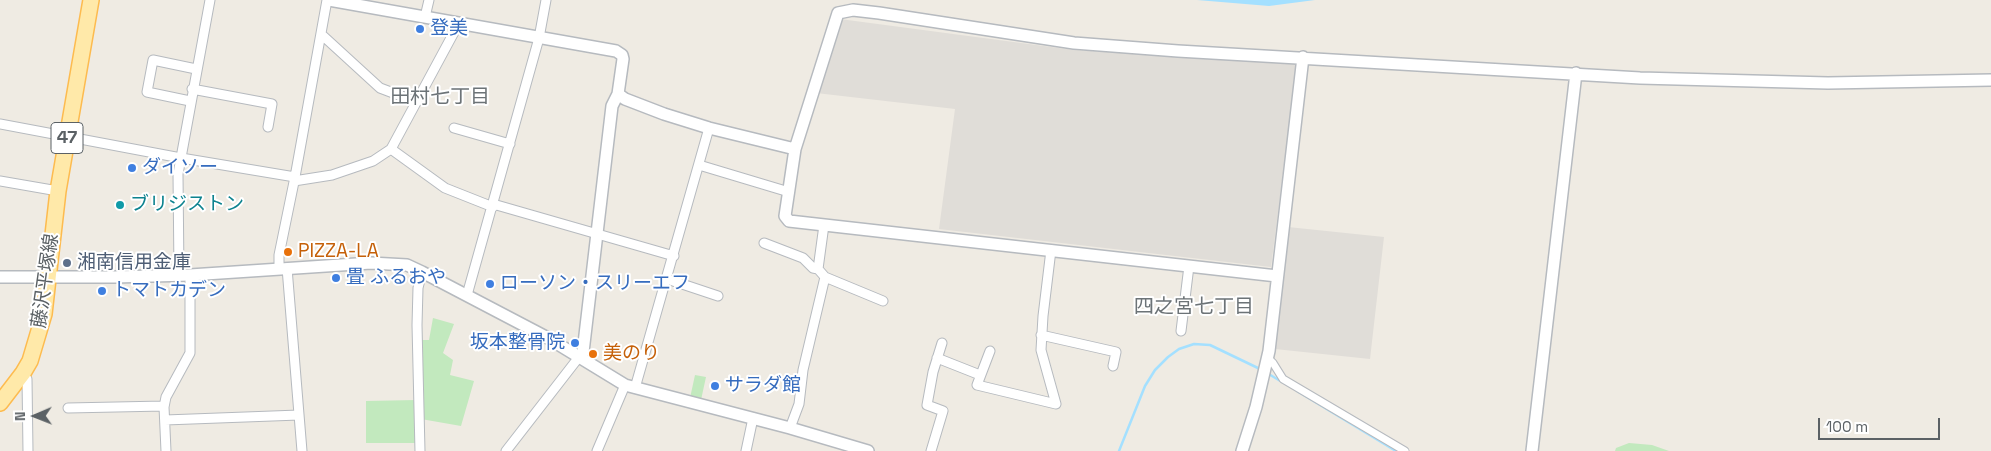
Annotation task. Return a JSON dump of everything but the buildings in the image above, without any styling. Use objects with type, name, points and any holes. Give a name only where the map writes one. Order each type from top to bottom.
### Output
[{"type":"main road","name":"藤沢平塚線","points":[[0,403],[23,373],[34,350],[44,314],[58,191],[91,0]]},
{"type":"street","points":[[166,451],[164,406],[166,397],[190,353],[178,174],[192,89],[210,0]]},
{"type":"street","points":[[302,451],[283,268],[279,255],[328,0],[616,51],[622,55],[618,94],[612,106],[583,352],[506,451]]},
{"type":"street","points":[[425,17],[429,0]]},
{"type":"street","points":[[467,296],[539,38],[546,0]]},
{"type":"street","points":[[1277,276],[789,221],[785,216],[796,149],[838,13],[844,11],[880,13],[1074,43],[1178,51],[1640,78],[1828,83],[1991,80]]},
{"type":"street","points":[[0,124],[295,179],[332,174],[373,161],[391,149],[459,24]]},
{"type":"street","points":[[321,34],[380,88],[417,102]]},
{"type":"street","points":[[1242,451],[1267,361],[1303,57]]},
{"type":"street","points":[[190,101],[146,92],[153,60],[196,69]]},
{"type":"street","points":[[1532,451],[1576,73]]},
{"type":"street","points":[[192,89],[272,104],[268,127]]},
{"type":"street","points":[[618,94],[625,99],[664,114],[709,128],[796,149]]},
{"type":"street","points":[[454,128],[510,144]]},
{"type":"street","points":[[597,451],[630,387],[667,279],[709,128]]},
{"type":"street","points":[[391,149],[445,188],[493,206],[597,233],[674,256]]},
{"type":"street","points":[[700,165],[789,192]]},
{"type":"street","points":[[0,181],[58,191]]},
{"type":"street","points":[[818,269],[824,225]]},
{"type":"street","points":[[764,243],[803,258],[825,277],[883,301]]},
{"type":"street","points":[[990,351],[977,385],[1056,404],[1041,350],[1051,250]]},
{"type":"street","points":[[0,276],[115,277],[370,263],[406,265],[467,296],[630,387],[790,428],[863,450]]},
{"type":"street","points":[[1181,330],[1189,266]]},
{"type":"street","points":[[420,451],[417,325],[418,288],[422,272]]},
{"type":"street","points":[[790,428],[799,404],[803,370],[825,277]]},
{"type":"street","points":[[667,279],[718,296]]},
{"type":"street","points":[[1042,335],[1116,352],[1113,366]]},
{"type":"street","points":[[931,451],[943,411],[927,405],[942,343]]},
{"type":"street","points":[[937,358],[980,375]]},
{"type":"street","points":[[1267,361],[1273,363],[1283,378],[1405,451]]},
{"type":"street","points":[[23,373],[28,379],[28,451]]},
{"type":"street","points":[[68,408],[164,406]]},
{"type":"street","points":[[165,420],[299,415]]},
{"type":"street","points":[[746,451],[753,418]]},
{"type":"shaded area","points":[[840,19],[1074,50],[1297,63],[1271,267],[939,229],[955,109],[816,93]]},
{"type":"shaded area","points":[[1288,227],[1384,237],[1370,359],[1275,349]]},
{"type":"green space","points":[[433,318],[454,324],[443,353],[453,360],[450,375],[474,381],[461,426],[421,419],[419,340],[429,340]]},
{"type":"green space","points":[[695,375],[706,377],[701,400],[690,398]]},
{"type":"green space","points":[[416,400],[416,443],[366,443],[366,401]]},
{"type":"green space","points":[[1629,443],[1652,445],[1669,451],[1615,451],[1616,448]]},
{"type":"water","points":[[1197,0],[1315,0],[1269,6]]},
{"type":"waterway","points":[[1119,451],[1145,386],[1155,370],[1179,349],[1194,344],[1210,345],[1260,369]]},
{"type":"waterway","points":[[1267,373],[1282,382]]},
{"type":"waterway","points":[[1297,391],[1396,451]]},
{"type":"place","name":"登美","points":[[420,29]]},
{"type":"place","name":"ダイソー","points":[[132,168]]},
{"type":"place","name":"ブリジストン","points":[[120,205]]},
{"type":"place","name":"PIZZA-LA","points":[[288,252]]},
{"type":"place","name":"湘南信用金庫","points":[[67,263]]},
{"type":"place","name":"畳 ふるおや","points":[[336,278]]},
{"type":"place","name":"ローソン・スリーエフ","points":[[490,284]]},
{"type":"place","name":"トマトカデン","points":[[102,291]]},
{"type":"place","name":"坂本整骨院","points":[[575,343]]},
{"type":"place","name":"美のり","points":[[593,354]]},
{"type":"place","name":"サラダ館","points":[[715,386]]},
{"type":"district","name":"田村七丁目","points":[[440,98]]},
{"type":"district","name":"四之宮七丁目","points":[[1194,308]]}]
